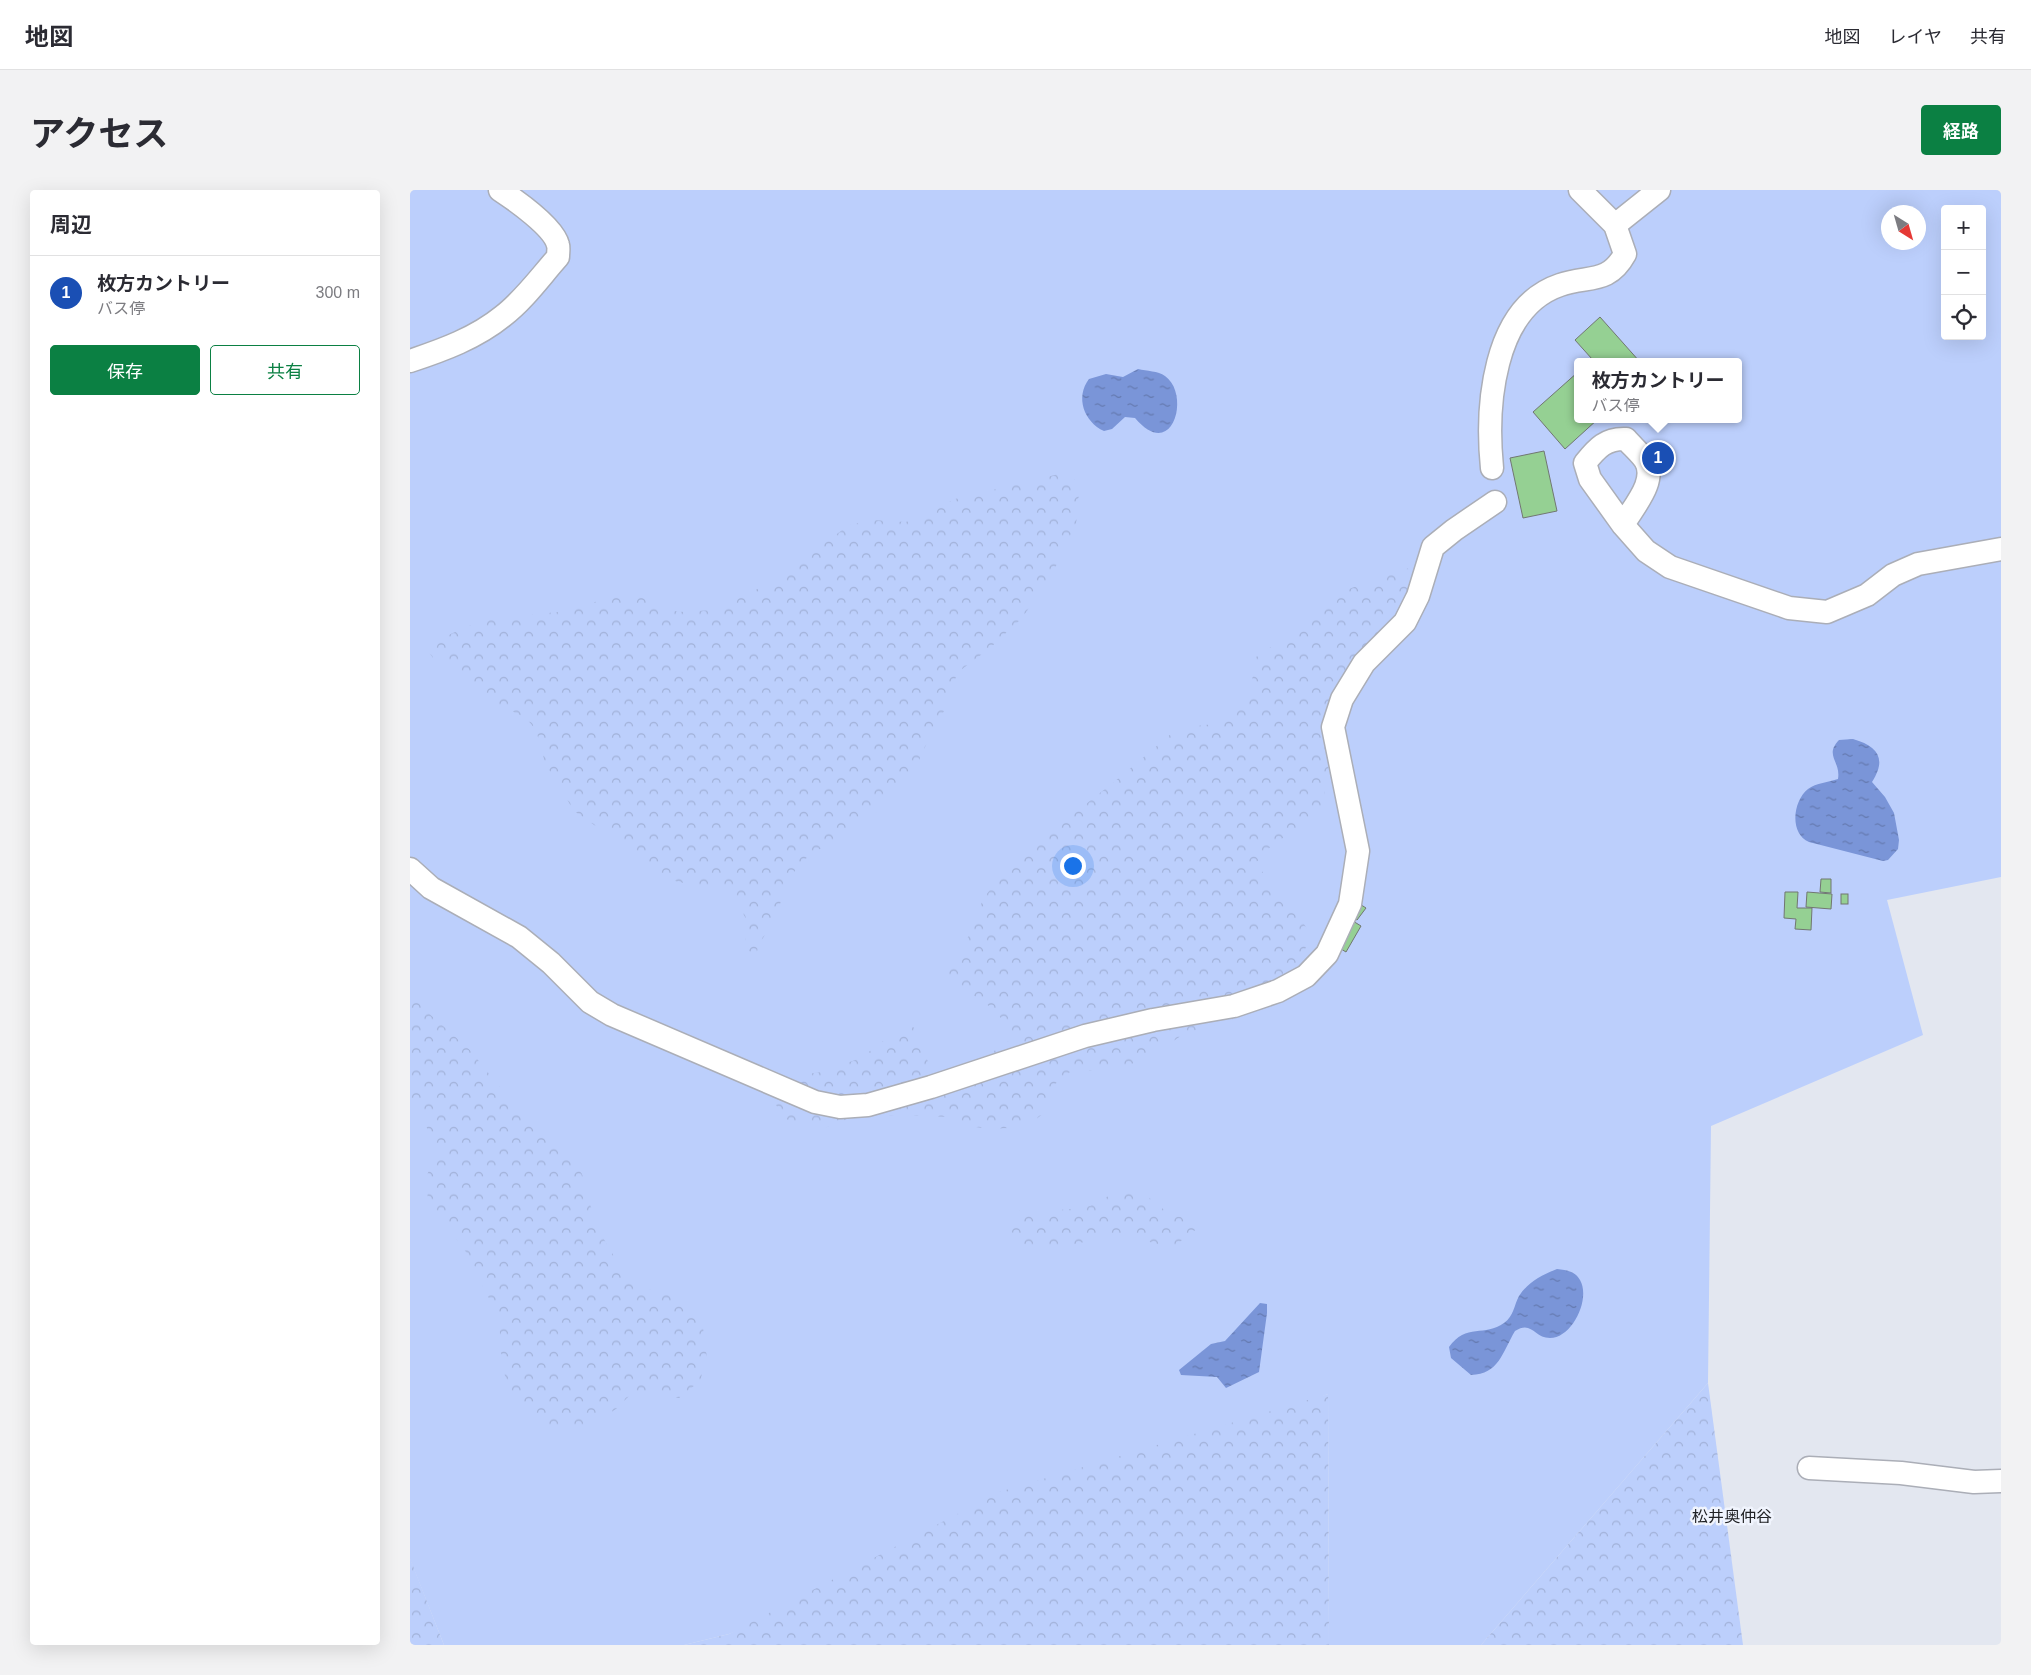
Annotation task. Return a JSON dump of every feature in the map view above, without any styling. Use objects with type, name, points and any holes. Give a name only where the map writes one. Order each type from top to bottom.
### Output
[{"type":"street","points":[[410,361],[438,352],[478,333],[504,316],[558,257],[558,244],[546,227],[523,205],[500,190]]},
{"type":"street","points":[[1492,468],[1491,402],[1503,345],[1520,313],[1537,296],[1560,285],[1599,277],[1617,267],[1625,254],[1615,224],[1580,190]]},
{"type":"street","points":[[1615,224],[1659,190]]},
{"type":"street","points":[[410,869],[431,888],[520,937],[551,963],[590,1002],[612,1015],[815,1102],[840,1107],[868,1105],[886,1100],[1085,1036],[1152,1020],[1234,1006],[1278,991],[1306,976],[1327,954],[1350,904],[1358,852],[1333,728],[1342,699],[1364,662],[1404,622],[1418,596],[1433,547],[1495,502]]},
{"type":"street","points":[[1623,525],[1646,551],[1670,568],[1789,608],[1827,612],[1867,595],[1893,575],[1918,564],[2001,549]]},
{"type":"street","points":[[1809,1468],[1892,1473],[1974,1482],[2001,1481]]},
{"type":"green space","points":[[410,190],[2001,190],[2001,877],[1887,900],[1923,1035],[1711,1126],[1708,1383],[1481,1645],[1329,1645],[1328,1394],[729,1634],[684,1645],[444,1645],[410,1559]]},
{"type":"green space","points":[[1063,473],[1083,484],[1074,511],[1078,514],[1076,523],[1049,581],[1021,619],[990,648],[957,673],[948,705],[935,725],[915,769],[899,784],[883,807],[832,845],[817,850],[799,864],[785,887],[776,918],[759,944],[756,955],[753,956],[746,947],[745,917],[733,893],[718,888],[678,882],[665,877],[640,862],[626,847],[574,811],[545,763],[536,730],[526,718],[487,699],[451,672],[446,665],[434,659],[426,649],[433,642],[484,619],[569,611],[612,596],[640,597],[678,612],[714,610],[772,582],[849,525],[873,520],[906,522],[955,499]]},
{"type":"green space","points":[[1409,568],[1414,577],[1394,614],[1390,627],[1339,679],[1322,726],[1329,763],[1322,809],[1264,852],[1256,863],[1280,896],[1289,902],[1306,927],[1308,942],[1286,996],[1230,1021],[1185,1033],[1146,1060],[1116,1068],[1096,1069],[1081,1073],[1070,1072],[1054,1085],[1044,1113],[1026,1127],[989,1129],[969,1126],[946,1117],[906,1115],[856,1116],[824,1128],[785,1119],[776,1105],[788,1080],[800,1075],[821,1072],[861,1058],[906,1023],[910,1023],[914,1028],[931,1069],[938,1078],[959,1075],[1016,1036],[995,1011],[980,999],[946,981],[945,976],[971,932],[983,899],[1009,864],[1114,782],[1178,728],[1214,724],[1245,701],[1253,676],[1256,657],[1289,635],[1340,592]]},
{"type":"green space","points":[[410,989],[424,1009],[470,1050],[498,1085],[552,1142],[569,1157],[582,1174],[589,1202],[602,1236],[633,1283],[646,1290],[655,1289],[686,1303],[702,1320],[707,1358],[700,1381],[679,1398],[634,1391],[616,1409],[587,1428],[541,1427],[512,1394],[505,1376],[501,1353],[499,1317],[494,1305],[486,1294],[472,1260],[457,1240],[428,1212],[427,1175],[435,1157],[425,1121],[410,1101]]},
{"type":"green space","points":[[1141,1193],[1174,1215],[1182,1217],[1191,1216],[1202,1225],[1173,1247],[1153,1243],[1129,1233],[1054,1247],[1025,1245],[1012,1238],[1010,1222],[1016,1209],[1024,1213],[1070,1209],[1090,1206],[1112,1194]]},
{"type":"green space","points":[[1708,1383],[1743,1645],[1481,1645]]},
{"type":"green space","points":[[1328,1394],[1329,1645],[684,1645],[729,1634],[999,1492]]},
{"type":"green space","points":[[410,1558],[444,1645],[410,1645]]},
{"type":"water","points":[[1138,369],[1162,374],[1173,385],[1177,396],[1177,409],[1174,421],[1168,429],[1159,433],[1148,430],[1135,418],[1125,417],[1112,429],[1104,431],[1097,427],[1091,422],[1082,401],[1085,386],[1089,379],[1106,374],[1123,377]]},
{"type":"water","points":[[1853,739],[1869,745],[1878,754],[1879,767],[1872,782],[1885,797],[1894,813],[1899,840],[1898,849],[1888,860],[1883,861],[1809,842],[1798,832],[1795,817],[1796,809],[1803,794],[1815,785],[1838,779],[1833,750],[1839,740]]},
{"type":"water","points":[[1557,1269],[1576,1275],[1583,1288],[1581,1307],[1572,1325],[1566,1332],[1550,1338],[1540,1335],[1529,1328],[1521,1328],[1515,1331],[1499,1361],[1488,1371],[1480,1374],[1471,1375],[1451,1358],[1449,1347],[1455,1340],[1462,1335],[1497,1327],[1504,1323],[1510,1317],[1519,1296],[1527,1287],[1541,1276]]},
{"type":"water","points":[[1260,1303],[1267,1304],[1267,1313],[1259,1372],[1226,1388],[1217,1377],[1181,1375],[1179,1370],[1211,1344],[1225,1341]]},
{"type":"building","points":[[1600,317],[1636,358],[1591,358],[1575,340]]},
{"type":"building","points":[[1574,376],[1574,423],[1594,423],[1565,449],[1533,412]]},
{"type":"building","points":[[1544,451],[1557,511],[1523,518],[1510,458]]},
{"type":"building","points":[[1821,879],[1831,879],[1831,893],[1820,892]]},
{"type":"building","points":[[1785,892],[1798,892],[1797,908],[1812,908],[1811,930],[1795,929],[1796,919],[1784,918]]},
{"type":"building","points":[[1807,892],[1832,894],[1831,909],[1806,907]]},
{"type":"building","points":[[1841,894],[1848,894],[1848,904],[1841,904]]},
{"type":"building","points":[[1355,901],[1366,908],[1357,920],[1346,913]]},
{"type":"building","points":[[1348,918],[1361,926],[1346,952],[1333,944]]},
{"type":"place","name":"枚方カントリー","points":[[1658,458]]},
{"type":"district","name":"松井奥仲谷","points":[[1732,1516]]}]
